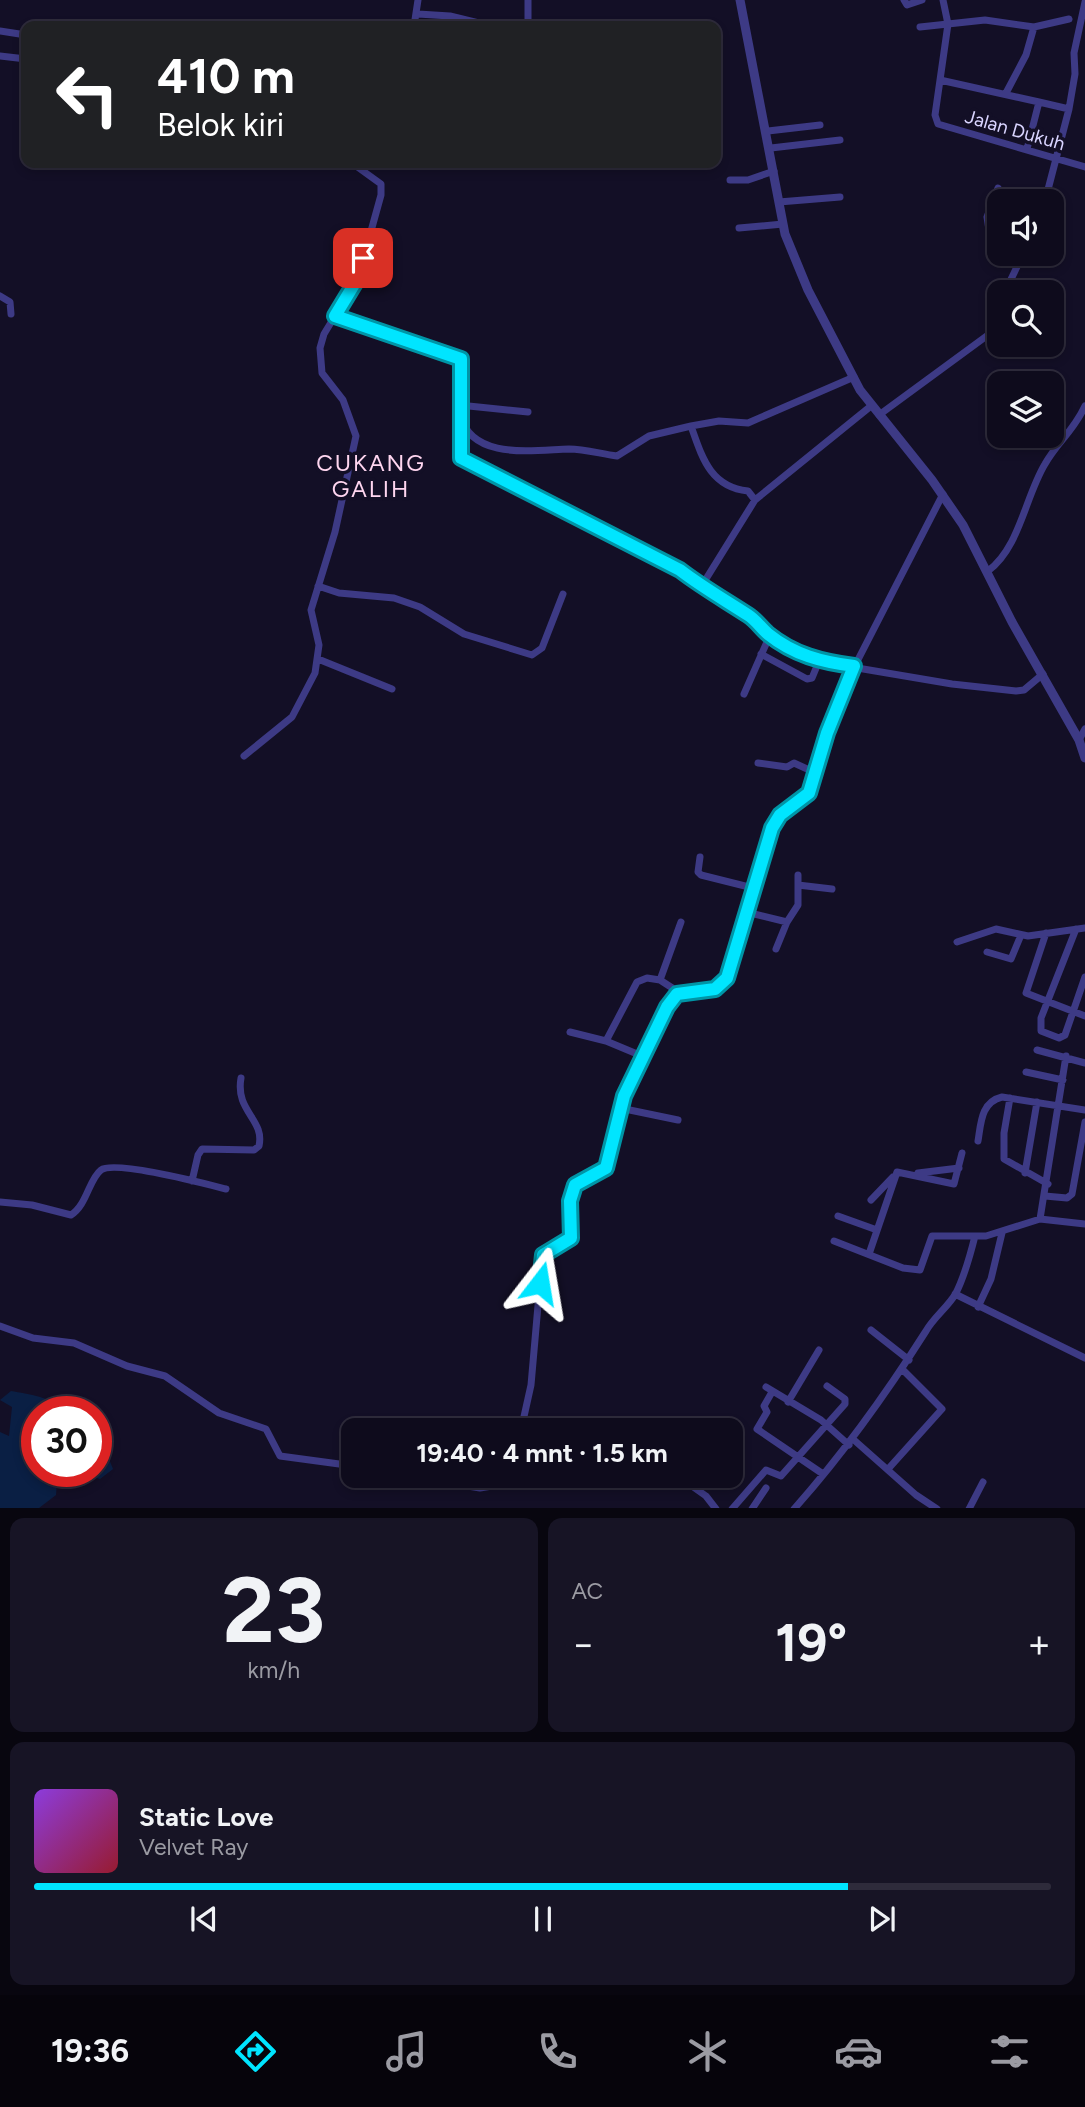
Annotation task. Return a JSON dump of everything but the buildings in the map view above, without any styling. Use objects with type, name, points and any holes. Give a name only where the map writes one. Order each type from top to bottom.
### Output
[{"type":"street","points":[[416,21],[418,0]]},
{"type":"street","points":[[528,0],[528,21]]},
{"type":"street","points":[[740,0],[768,131],[783,224],[790,249],[808,290],[871,407],[943,494],[988,571],[1012,622],[1079,740],[1085,758]]},
{"type":"street","points":[[904,0],[910,5],[922,0]]},
{"type":"street","name":"Jalan Dukuh","points":[[943,0],[948,24],[935,115],[938,124],[981,139],[1027,149],[1085,167]]},
{"type":"street","points":[[1049,189],[1069,109],[1075,74],[1074,52],[1085,2]]},
{"type":"street","points":[[418,15],[450,16],[470,21]]},
{"type":"street","points":[[919,27],[985,20],[1034,27],[1069,19]]},
{"type":"street","points":[[1006,93],[1026,55],[1034,27]]},
{"type":"street","points":[[0,31],[21,34]]},
{"type":"street","points":[[0,55],[21,59]]},
{"type":"street","points":[[1075,74],[1085,76]]},
{"type":"street","points":[[940,80],[1069,109]]},
{"type":"street","points":[[1027,149],[1039,102]]},
{"type":"street","points":[[768,131],[820,125]]},
{"type":"street","points":[[771,148],[840,140]]},
{"type":"street","points":[[244,756],[299,708],[312,681],[318,659],[319,645],[311,610],[335,532],[356,436],[343,400],[326,379],[319,363],[324,334],[358,278],[381,195],[381,184],[359,168]]},
{"type":"street","points":[[730,180],[748,180],[774,171]]},
{"type":"street","points":[[779,202],[840,197]]},
{"type":"street","points":[[739,228],[783,224]]},
{"type":"street","points":[[0,296],[10,302],[11,314]]},
{"type":"street","points":[[335,316],[458,357],[462,365],[459,405],[463,421],[460,454],[465,461],[674,567],[701,587],[751,616],[770,635],[819,661],[952,684],[1016,691],[1024,690],[1043,674]]},
{"type":"street","points":[[879,415],[987,336]]},
{"type":"street","points":[[463,421],[477,439],[490,446],[527,452],[573,449],[617,456],[649,436],[719,421],[748,423],[854,377]]},
{"type":"street","points":[[459,405],[528,412]]},
{"type":"street","points":[[988,571],[1008,545],[1045,464],[1077,426],[1085,406]]},
{"type":"street","points":[[701,587],[755,500],[871,407]]},
{"type":"street","points":[[691,426],[708,471],[738,491],[748,491],[755,500]]},
{"type":"street","points":[[524,1418],[531,1385],[543,1255],[570,1241],[573,1190],[584,1178],[606,1168],[620,1108],[667,1007],[680,993],[722,986],[727,978],[776,820],[806,797],[827,733],[854,666],[943,494]]},
{"type":"street","points":[[318,586],[339,593],[394,598],[420,607],[464,634],[532,655],[542,648],[563,594]]},
{"type":"street","points":[[744,694],[770,635]]},
{"type":"street","points":[[761,654],[807,679],[812,678],[819,661]]},
{"type":"street","points":[[318,659],[391,689]]},
{"type":"street","points":[[1079,740],[1085,729]]},
{"type":"street","points":[[758,763],[787,767],[794,763],[816,773]]},
{"type":"street","points":[[700,857],[698,872],[701,875],[753,888]]},
{"type":"street","points":[[776,949],[787,922],[796,911],[799,885],[797,875]]},
{"type":"street","points":[[799,885],[832,889]]},
{"type":"street","points":[[746,912],[787,922]]},
{"type":"street","points":[[660,981],[681,922]]},
{"type":"street","points":[[957,942],[996,929],[1021,935],[1081,929]]},
{"type":"street","points":[[1081,929],[1039,1028],[1059,1038],[1065,1035],[1085,977]]},
{"type":"street","points":[[1046,933],[1026,993],[1085,1016]]},
{"type":"street","points":[[988,953],[1011,958],[1021,935]]},
{"type":"street","points":[[606,1041],[637,982],[647,978],[660,981],[680,993]]},
{"type":"street","points":[[570,1032],[606,1041],[642,1056]]},
{"type":"street","points":[[1037,1049],[1085,1063]]},
{"type":"street","points":[[1040,1219],[1048,1184],[1066,1056]]},
{"type":"street","points":[[1026,1072],[1063,1080]]},
{"type":"street","points":[[192,1181],[202,1149],[251,1150],[259,1146],[259,1130],[240,1098],[241,1078]]},
{"type":"street","points":[[978,1141],[985,1107],[994,1098],[1010,1098],[1084,1110],[1085,1100]]},
{"type":"street","points":[[1010,1098],[1004,1133],[1004,1159],[1048,1184]]},
{"type":"street","points":[[1025,1173],[1037,1102]]},
{"type":"street","points":[[620,1108],[678,1120]]},
{"type":"street","points":[[1045,1196],[1067,1198],[1072,1194],[1085,1122]]},
{"type":"street","points":[[869,1254],[897,1171],[954,1184],[962,1153]]},
{"type":"street","points":[[0,1202],[32,1205],[68,1216],[76,1212],[98,1173],[107,1168],[144,1170],[226,1189]]},
{"type":"street","points":[[914,1173],[959,1168]]},
{"type":"street","points":[[885,1205],[868,1199],[894,1176]]},
{"type":"street","points":[[838,1216],[877,1230]]},
{"type":"street","points":[[834,1241],[903,1268],[919,1270],[932,1236],[1002,1233],[1040,1219],[1085,1224]]},
{"type":"street","points":[[978,1307],[990,1279],[1002,1233]]},
{"type":"street","points":[[794,1508],[852,1442],[874,1407],[904,1370],[927,1328],[955,1294],[969,1262],[975,1236]]},
{"type":"street","points":[[955,1294],[1085,1357]]},
{"type":"street","points":[[0,1326],[33,1338],[74,1343],[127,1366],[165,1376],[219,1413],[266,1429],[280,1456],[341,1464]]},
{"type":"street","points":[[871,1330],[909,1360]]},
{"type":"street","points":[[788,1402],[819,1350]]},
{"type":"street","points":[[889,1468],[942,1409],[904,1370]]},
{"type":"street","points":[[732,1508],[766,1469],[781,1476],[846,1402],[827,1386]]},
{"type":"street","points":[[823,1474],[757,1427],[767,1412],[764,1406],[769,1390],[826,1423],[889,1468],[916,1495],[937,1508]]},
{"type":"street","points":[[969,1508],[983,1482]]},
{"type":"street","points":[[695,1488],[716,1508]]},
{"type":"street","points":[[740,1502],[752,1508],[766,1488]]},
{"type":"water","points":[[11,1391],[36,1396],[21,1396],[21,1487],[57,1487],[56,1495],[39,1508],[0,1508],[0,1432],[9,1436],[12,1407],[0,1400]]},
{"type":"district","name":"CUKANG GALIH","points":[[371,476]]},
{"type":"route","points":[[363,258],[358,278],[335,316],[461,359],[461,458],[680,570],[701,587],[751,616],[770,635],[792,649],[816,661],[854,666],[827,733],[809,793],[780,815],[772,828],[727,978],[722,986],[715,989],[677,994],[667,1007],[638,1062],[624,1096],[606,1168],[575,1185],[570,1201],[570,1241],[543,1255],[540,1283]]}]
